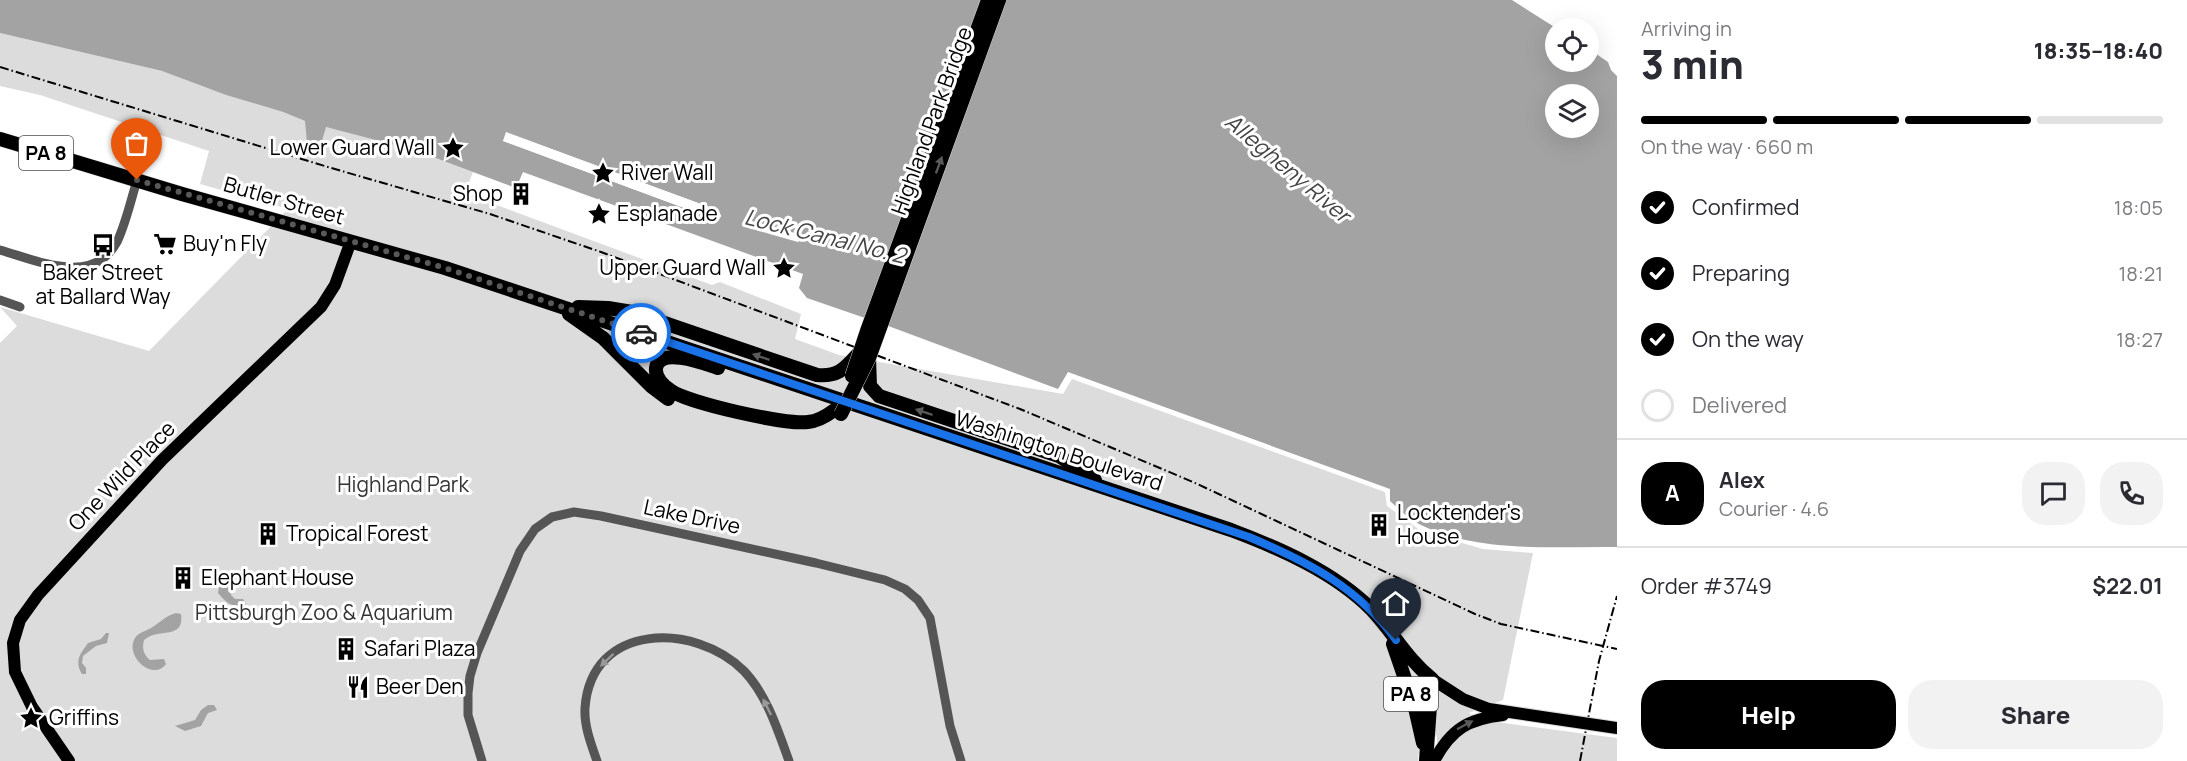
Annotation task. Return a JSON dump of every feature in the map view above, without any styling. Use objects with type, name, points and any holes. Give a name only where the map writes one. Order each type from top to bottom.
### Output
[{"type":"highway","name":"Highland Park Bridge","points":[[864,356],[988,0]]},
{"type":"highway","name":"Highland Park Bridge","points":[[864,356],[999,0]]},
{"type":"highway","name":"Butler Street","points":[[0,139],[207,201],[445,268],[555,304]]},
{"type":"highway","points":[[555,304],[632,312],[817,375],[835,374],[864,356]]},
{"type":"highway","points":[[555,304],[603,338],[658,392],[686,408],[799,431],[826,426],[840,409],[846,390],[864,356]]},
{"type":"highway","name":"Washington Boulevard","points":[[555,304],[840,409],[1112,490],[1231,530],[1283,552],[1346,588],[1373,612],[1411,661],[1432,679]]},
{"type":"highway","points":[[864,356],[870,386],[879,396],[1059,456],[1112,490]]},
{"type":"highway","points":[[680,357],[840,409],[821,419],[799,423],[697,403],[681,397],[664,386],[657,374],[656,365],[663,358],[680,357]]},
{"type":"highway","name":"PA 8","points":[[1388,630],[1415,708],[1426,761]]},
{"type":"highway","name":"PA 8","points":[[1426,761],[1432,679]]},
{"type":"main road","name":"One Wild Place","points":[[69,761],[32,706],[15,672],[13,643],[20,620],[53,578],[162,460],[321,307],[335,285],[351,241]]},
{"type":"main road","points":[[1432,679],[1472,703],[1513,713],[1617,728]]},
{"type":"main road","points":[[1434,761],[1445,742],[1461,726],[1477,720],[1513,713]]},
{"type":"street","points":[[0,250],[57,267],[80,267],[95,263],[108,254],[118,240],[137,180]]},
{"type":"street","points":[[0,300],[20,307]]},
{"type":"street","name":"Lake Drive","points":[[483,761],[470,724],[467,705],[470,676],[477,653],[528,538],[535,529],[552,517],[574,512],[816,563],[885,580],[905,589],[918,600],[930,618],[950,726],[961,761]]},
{"type":"street","points":[[597,761],[589,740],[585,710],[588,687],[592,678],[607,658],[627,645],[647,639],[674,637],[704,645],[719,652],[744,672],[765,703],[789,761]]},
{"type":"green space","name":"Highland Park","points":[[0,33],[162,71],[226,95],[283,112],[305,121],[321,143],[325,127],[337,129],[414,150],[473,172],[468,185],[481,190],[478,198],[712,285],[720,282],[801,314],[795,339],[839,355],[1063,394],[1072,379],[1385,492],[1387,506],[1421,531],[1483,549],[1533,553],[1503,700],[1469,713],[1474,716],[1437,746],[1437,735],[1418,755],[1418,761],[0,761],[0,343],[17,326],[0,307],[149,351],[288,209],[200,184],[209,151],[40,95],[0,86]]},
{"type":"green space","points":[[1495,722],[1617,738],[1617,761],[1439,761],[1456,739],[1468,729]]},
{"type":"water","points":[[0,0],[1512,0],[1545,21],[1545,72],[1599,72],[1599,56],[1608,62],[1611,70],[1617,76],[1617,547],[1516,546],[1491,544],[1442,534],[1419,524],[1404,514],[1390,501],[1390,489],[1068,372],[1058,389],[807,298],[799,288],[803,274],[523,172],[516,188],[414,150],[326,127],[321,144],[307,142],[305,121],[162,71],[0,33]],"holes":[[[507,133],[717,210],[721,217],[714,219],[503,141]]]},
{"type":"water","points":[[224,585],[229,587],[235,599],[243,599],[250,611],[255,612],[255,616],[248,618],[239,606],[230,604],[222,598],[218,593],[219,587]]},
{"type":"water","points":[[176,613],[181,614],[180,626],[177,629],[152,635],[144,640],[144,651],[148,658],[150,660],[164,659],[166,664],[154,670],[142,665],[133,652],[135,638],[138,634]]},
{"type":"water","points":[[109,633],[107,643],[96,646],[83,656],[82,663],[86,668],[86,674],[82,674],[78,665],[80,654],[88,643],[101,639]]},
{"type":"water","points":[[208,705],[214,705],[217,710],[208,713],[201,726],[185,731],[175,726],[195,720],[201,710]]},
{"type":"pier","name":"River Wall","points":[[506,132],[717,210],[721,217],[714,219],[503,141]],"holes":[[[508,136],[718,215],[507,139]]]},
{"type":"pier","points":[[749,221],[799,234],[802,239],[798,242],[749,228],[747,226]]},
{"type":"railway","points":[[0,67],[490,214],[601,252],[1020,409],[1193,482],[1475,614],[1501,624],[1617,649]]},
{"type":"railway","points":[[1580,761],[1599,661],[1617,596]]},
{"type":"way so far","points":[[137,180],[445,268],[641,333]]},
{"type":"place","name":"Lower Guard Wall","points":[[453,148]]},
{"type":"place","name":"River Wall","points":[[603,173]]},
{"type":"place","name":"Shop","points":[[521,194]]},
{"type":"place","name":"Esplanade","points":[[599,214]]},
{"type":"place","name":"Buy'n Fly","points":[[165,244]]},
{"type":"place","name":"Baker Street at Ballard Way","points":[[103,245]]},
{"type":"place","name":"Upper Guard Wall","points":[[784,268]]},
{"type":"place","name":"Locktender's House","points":[[1379,525]]},
{"type":"place","name":"Tropical Forest","points":[[268,534]]},
{"type":"place","name":"Elephant House","points":[[183,578]]},
{"type":"place","name":"Safari Plaza","points":[[346,649]]},
{"type":"place","name":"Beer Den","points":[[358,687]]},
{"type":"place","name":"Griffins","points":[[31,718]]},
{"type":"route","points":[[641,333],[1249,537],[1283,552],[1346,588],[1362,600],[1396,640]]},
{"type":"water label","name":"Allegheny River","points":[[1288,168]]},
{"type":"water label","name":"Lock Canal No. 2","points":[[825,236]]},
{"type":"park label","name":"Pittsburgh Zoo & Aquarium","points":[[324,613]]}]
